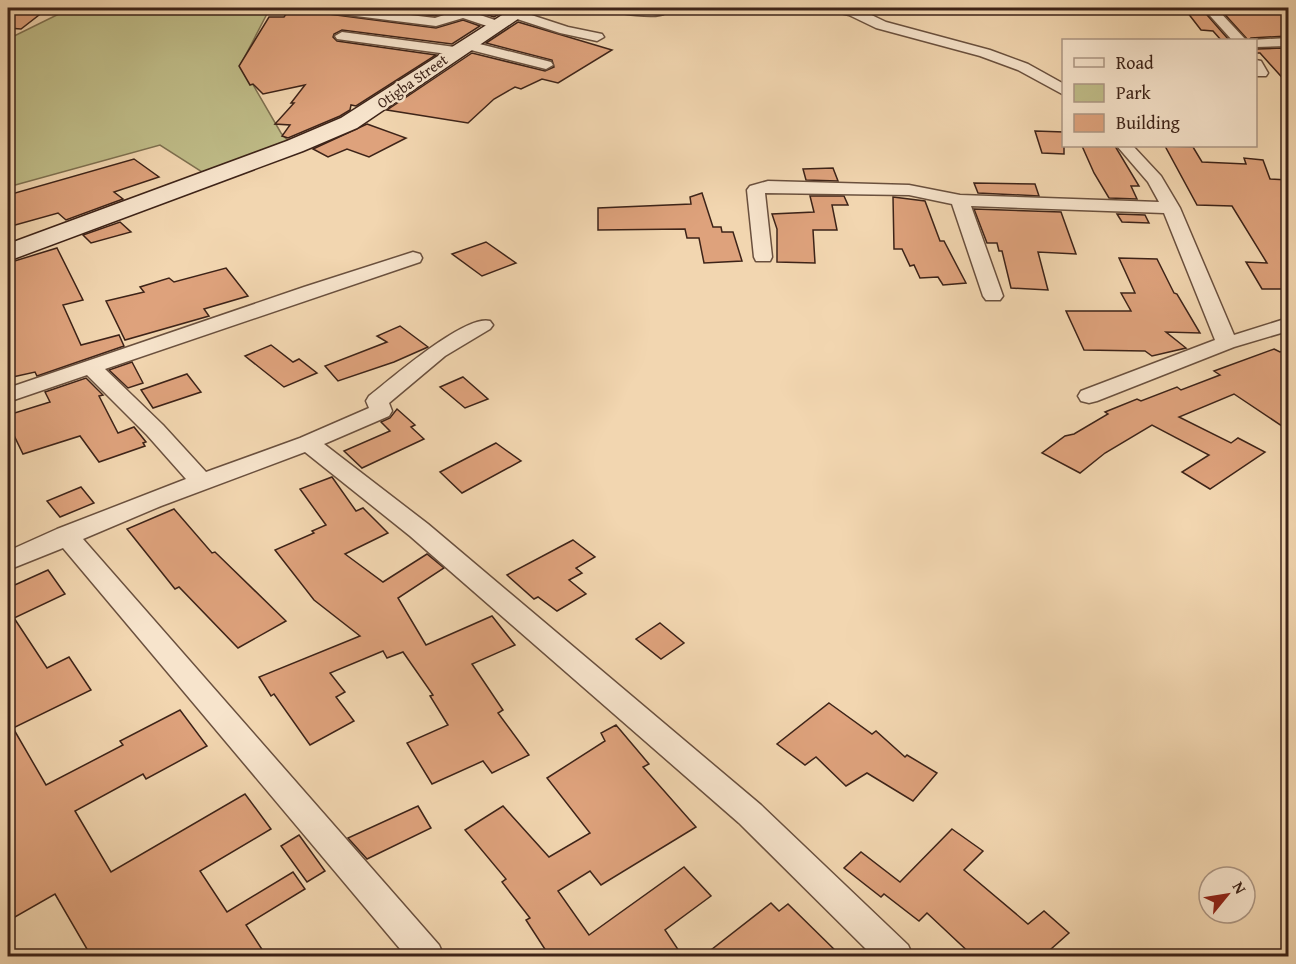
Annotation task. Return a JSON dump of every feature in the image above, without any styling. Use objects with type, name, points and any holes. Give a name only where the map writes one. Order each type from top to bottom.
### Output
[{"type":"street","points":[[447,8],[464,13],[513,16],[597,37]]},
{"type":"street","points":[[615,8],[658,13]]},
{"type":"street","points":[[837,8],[854,12],[881,25],[1004,60],[1023,67],[1062,90]]},
{"type":"street","points":[[1209,8],[1238,39]]},
{"type":"street","points":[[332,9],[436,22],[464,13]]},
{"type":"street","name":"Otigba Street","points":[[8,253],[295,146],[363,115],[513,16]]},
{"type":"street","points":[[342,36],[462,48],[546,65]]},
{"type":"street","points":[[1257,44],[1288,42]]},
{"type":"street","points":[[1126,147],[1155,180],[1171,208],[1227,343]]},
{"type":"street","points":[[763,257],[756,190],[768,186],[909,190],[960,200],[1171,208]]},
{"type":"street","points":[[960,200],[993,296]]},
{"type":"street","points":[[8,395],[413,258]]},
{"type":"street","points":[[1089,396],[1227,343],[1262,334],[1288,324]]},
{"type":"street","points":[[8,561],[66,535],[201,481],[308,443],[381,411],[377,400],[438,352],[483,326]]},
{"type":"street","points":[[92,368],[155,430],[201,481]]},
{"type":"street","points":[[308,443],[419,530],[750,814],[896,957]]},
{"type":"street","points":[[66,535],[427,957]]},
{"type":"green space","points":[[71,8],[270,8],[241,64],[281,133],[290,143],[202,172],[160,145],[8,187],[8,39]]},
{"type":"building","points":[[8,8],[48,8],[21,29],[8,28]]},
{"type":"building","points":[[367,8],[440,8],[442,13],[435,16]]},
{"type":"building","points":[[465,8],[510,8],[494,17]]},
{"type":"building","points":[[1184,8],[1201,8],[1228,39],[1220,39],[1213,31],[1201,30]]},
{"type":"building","points":[[1219,8],[1288,8],[1288,36],[1247,39]]},
{"type":"building","points":[[290,9],[436,28],[463,20],[480,26],[452,44],[342,30],[334,34],[333,37],[337,41],[436,55],[356,106],[351,105],[350,110],[340,116],[288,138],[282,136],[290,125],[275,124],[294,103],[291,103],[305,85],[263,94],[253,84],[250,85],[239,66],[269,17],[284,17]]},
{"type":"building","points":[[518,22],[612,50],[558,83],[542,79],[521,89],[515,87],[494,99],[468,123],[387,110],[472,53],[545,71],[554,67],[552,60],[486,43]]},
{"type":"building","points":[[1283,48],[1288,55],[1288,84],[1260,53],[1257,53],[1257,49]]},
{"type":"building","points":[[367,124],[406,138],[369,157],[347,149],[328,157],[313,149]]},
{"type":"building","points":[[1035,131],[1062,132],[1064,154],[1042,153]]},
{"type":"building","points":[[1082,147],[1116,147],[1139,186],[1131,186],[1137,199],[1109,198]]},
{"type":"building","points":[[1166,147],[1193,147],[1202,162],[1246,164],[1244,158],[1263,160],[1270,179],[1288,180],[1288,301],[1282,289],[1262,289],[1246,262],[1267,263],[1232,206],[1197,205]]},
{"type":"building","points":[[134,159],[159,177],[114,192],[123,199],[66,220],[58,213],[8,227],[8,195]]},
{"type":"building","points":[[833,168],[838,181],[806,180],[803,169]]},
{"type":"building","points":[[974,183],[1035,184],[1039,196],[978,193]]},
{"type":"building","points":[[702,193],[713,227],[721,227],[722,232],[733,232],[742,261],[704,263],[699,238],[687,238],[685,229],[598,230],[598,208],[691,204],[690,197]]},
{"type":"building","points":[[810,196],[844,196],[848,205],[832,205],[837,230],[813,230],[815,263],[777,262],[777,229],[772,214],[814,212]]},
{"type":"building","points":[[893,197],[925,201],[940,241],[944,241],[966,283],[943,285],[938,277],[920,278],[914,265],[910,266],[902,249],[894,249]]},
{"type":"building","points":[[974,209],[1061,212],[1076,254],[1038,252],[1048,290],[1011,288],[1002,251],[999,251],[997,243],[987,243]]},
{"type":"building","points":[[1117,214],[1145,215],[1149,223],[1122,222]]},
{"type":"building","points":[[120,222],[131,232],[91,243],[83,235]]},
{"type":"building","points":[[486,242],[516,263],[482,276],[452,254]]},
{"type":"building","points":[[57,248],[83,300],[63,305],[81,345],[119,335],[124,346],[37,376],[35,372],[8,378],[8,263]]},
{"type":"building","points":[[1119,258],[1157,259],[1174,293],[1177,294],[1200,333],[1166,332],[1186,348],[1152,356],[1145,351],[1084,350],[1066,311],[1131,311],[1121,293],[1135,293]]},
{"type":"building","points":[[226,268],[248,296],[204,309],[209,316],[125,340],[106,301],[144,292],[140,287],[169,278],[174,282]]},
{"type":"building","points":[[400,326],[428,347],[394,362],[338,381],[325,366],[387,342],[377,336]]},
{"type":"building","points":[[271,345],[293,362],[299,359],[317,373],[284,387],[245,356]]},
{"type":"building","points":[[1274,349],[1280,352],[1288,349],[1288,430],[1234,394],[1179,417],[1231,443],[1238,438],[1265,452],[1210,489],[1182,472],[1209,455],[1152,425],[1105,453],[1080,473],[1042,453],[1065,436],[1074,434],[1108,414],[1105,412],[1177,387],[1181,390],[1220,375],[1214,371]]},
{"type":"building","points":[[132,362],[143,383],[128,388],[109,370]]},
{"type":"building","points":[[187,374],[201,392],[153,408],[141,390]]},
{"type":"building","points":[[463,377],[488,399],[465,408],[440,387]]},
{"type":"building","points":[[86,378],[103,395],[99,396],[118,433],[134,427],[146,442],[143,443],[145,446],[99,462],[80,436],[23,454],[8,423],[8,415],[50,402],[45,392]]},
{"type":"building","points":[[397,409],[415,425],[411,427],[424,439],[362,468],[344,451],[390,431],[381,422],[390,418]]},
{"type":"building","points":[[496,443],[521,461],[462,493],[440,472]]},
{"type":"building","points":[[332,477],[356,511],[363,508],[388,533],[345,554],[383,582],[427,554],[444,568],[398,598],[426,645],[492,616],[515,645],[472,664],[503,710],[498,713],[529,755],[492,773],[483,761],[432,784],[407,743],[448,725],[430,696],[433,695],[403,652],[387,658],[383,651],[330,673],[345,692],[336,697],[354,721],[310,745],[274,694],[271,696],[259,677],[360,636],[314,600],[275,550],[314,533],[312,531],[326,525],[300,489]]},
{"type":"building","points":[[81,487],[94,503],[60,517],[47,501]]},
{"type":"building","points":[[174,509],[212,553],[215,552],[286,621],[238,648],[179,587],[175,589],[127,529]]},
{"type":"building","points":[[573,540],[595,557],[576,568],[582,573],[569,580],[586,594],[557,611],[538,597],[534,599],[507,575]]},
{"type":"building","points":[[48,570],[65,594],[14,618],[47,668],[69,657],[91,690],[13,728],[46,785],[123,745],[120,741],[180,710],[207,746],[146,779],[143,774],[75,811],[111,872],[245,794],[271,829],[200,871],[227,912],[293,872],[305,889],[246,925],[267,957],[91,956],[55,894],[8,921],[8,588]]},
{"type":"building","points":[[660,623],[684,643],[661,659],[636,639]]},
{"type":"building","points":[[829,703],[872,734],[876,731],[905,757],[907,755],[937,773],[913,801],[867,773],[846,786],[816,757],[805,765],[777,744]]},
{"type":"building","points":[[616,725],[649,764],[643,767],[696,827],[601,885],[590,871],[558,891],[589,935],[684,867],[711,896],[665,930],[683,957],[550,957],[526,920],[530,918],[502,882],[506,879],[465,830],[503,806],[549,857],[590,833],[547,778],[605,741],[601,733]]},
{"type":"building","points":[[418,806],[431,828],[367,859],[348,838]]},
{"type":"building","points":[[952,829],[983,851],[964,870],[1028,924],[1044,911],[1069,933],[1042,957],[974,957],[927,913],[919,921],[884,894],[881,897],[844,868],[861,852],[900,882]]},
{"type":"building","points":[[299,835],[325,871],[307,882],[281,846]]},
{"type":"building","points":[[771,903],[779,911],[788,904],[842,957],[702,957]]}]
